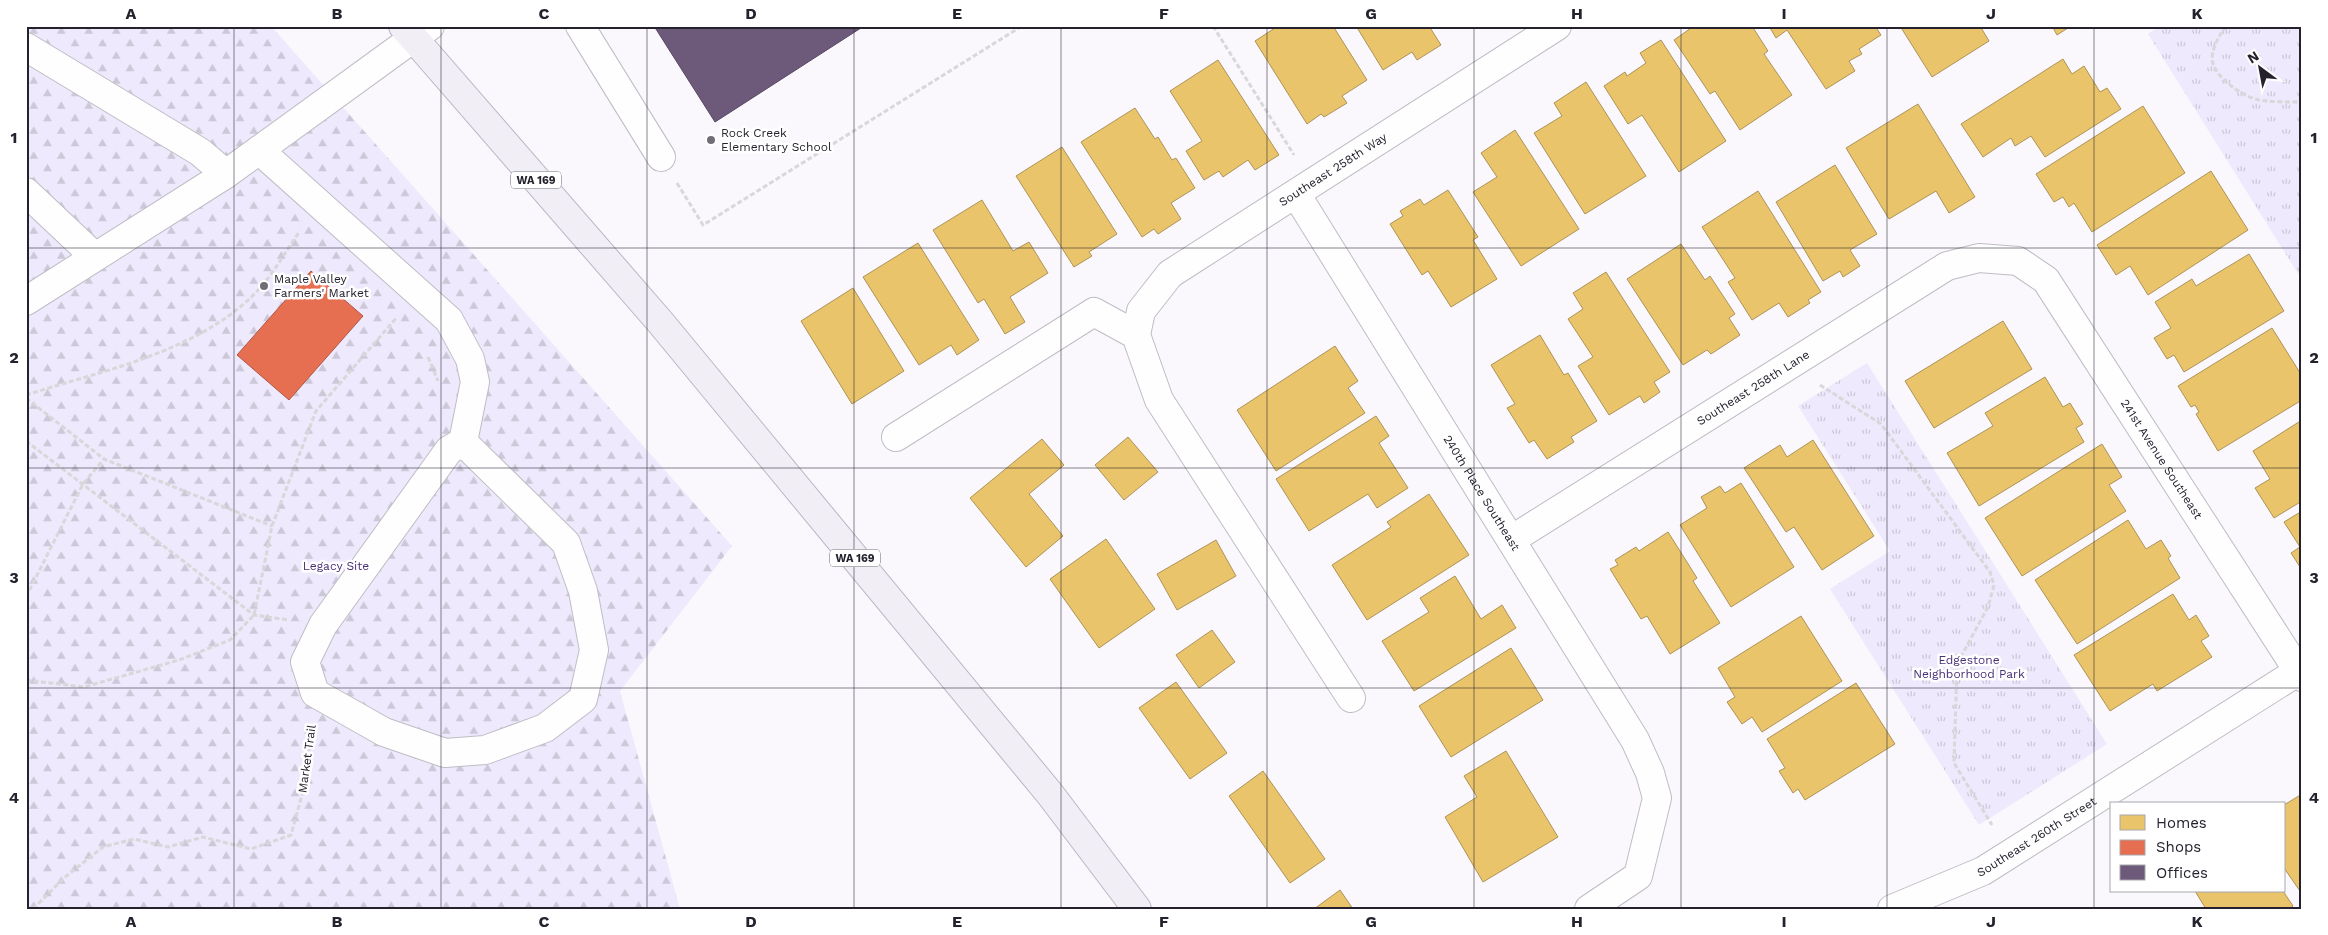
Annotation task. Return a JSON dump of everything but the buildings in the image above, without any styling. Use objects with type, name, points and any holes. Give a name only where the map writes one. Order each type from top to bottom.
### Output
[{"type":"main road","name":"WA 169","points":[[415,30],[1050,794],[1137,909]]},
{"type":"street","points":[[580,26],[661,157]]},
{"type":"street","name":"Southeast 258th Way","points":[[1136,335],[1141,311],[1170,274],[1557,26]]},
{"type":"street","points":[[26,301],[226,174],[415,30]]},
{"type":"street","points":[[26,47],[200,152],[226,174]]},
{"type":"street","points":[[259,150],[449,320],[470,359],[475,382],[463,442],[449,450],[323,625],[305,662],[315,694],[384,732],[445,753],[485,750],[545,728],[583,699],[594,650],[583,591],[566,543],[463,442]]},
{"type":"street","name":"240th Place Southeast","points":[[1304,188],[1511,540],[1635,740],[1650,773],[1657,798],[1638,876],[1590,909]]},
{"type":"street","points":[[26,192],[95,257]]},
{"type":"street","name":"Southeast 258th Lane","points":[[1511,540],[1947,266],[1979,258],[2004,260]]},
{"type":"street","name":"241st Avenue Southeast","points":[[2004,260],[2018,261],[2046,280],[2300,672]]},
{"type":"street","points":[[896,437],[1094,312],[1136,335],[1159,400],[1351,698]]},
{"type":"street","name":"Southeast 260th Street","points":[[1892,909],[1983,871],[2300,672]]},
{"type":"path","points":[[661,157],[703,226],[1022,26]]},
{"type":"path","points":[[1213,26],[1304,188]]},
{"type":"path","points":[[2226,26],[2215,44],[2212,60],[2217,72],[2228,86],[2257,100],[2302,102]]},
{"type":"path","points":[[26,397],[189,340],[231,314],[260,287],[302,227],[316,200]]},
{"type":"path","points":[[26,680],[84,687],[179,660],[230,640],[254,615],[272,526],[316,410],[401,311]]},
{"type":"path","points":[[425,349],[439,383]]},
{"type":"path","points":[[1791,365],[1881,424],[1990,572],[1994,585],[1988,607],[1957,664],[1954,763],[2010,854]]},
{"type":"path","points":[[26,397],[104,459],[272,526]]},
{"type":"path","points":[[26,441],[254,615],[323,625]]},
{"type":"path","points":[[26,597],[83,484],[104,459]]},
{"type":"path","name":"Market Trail","points":[[33,909],[64,878],[103,846],[134,839],[168,847],[202,837],[251,848],[291,835],[305,784],[315,694]]},
{"type":"green space","name":"Legacy Site","points":[[26,26],[271,26],[732,546],[620,691],[680,909],[26,909]]},
{"type":"green space","points":[[2160,26],[2302,26],[2302,280],[2148,34]]},
{"type":"green space","name":"Edgestone Neighborhood Park","points":[[1867,363],[2107,744],[1979,825],[1830,589],[1890,551],[1798,406]]},
{"type":"place","name":"Rock Creek Elementary School","points":[[711,140]]},
{"type":"place","name":"Maple Valley Farmers' Market","points":[[264,286]]}]
